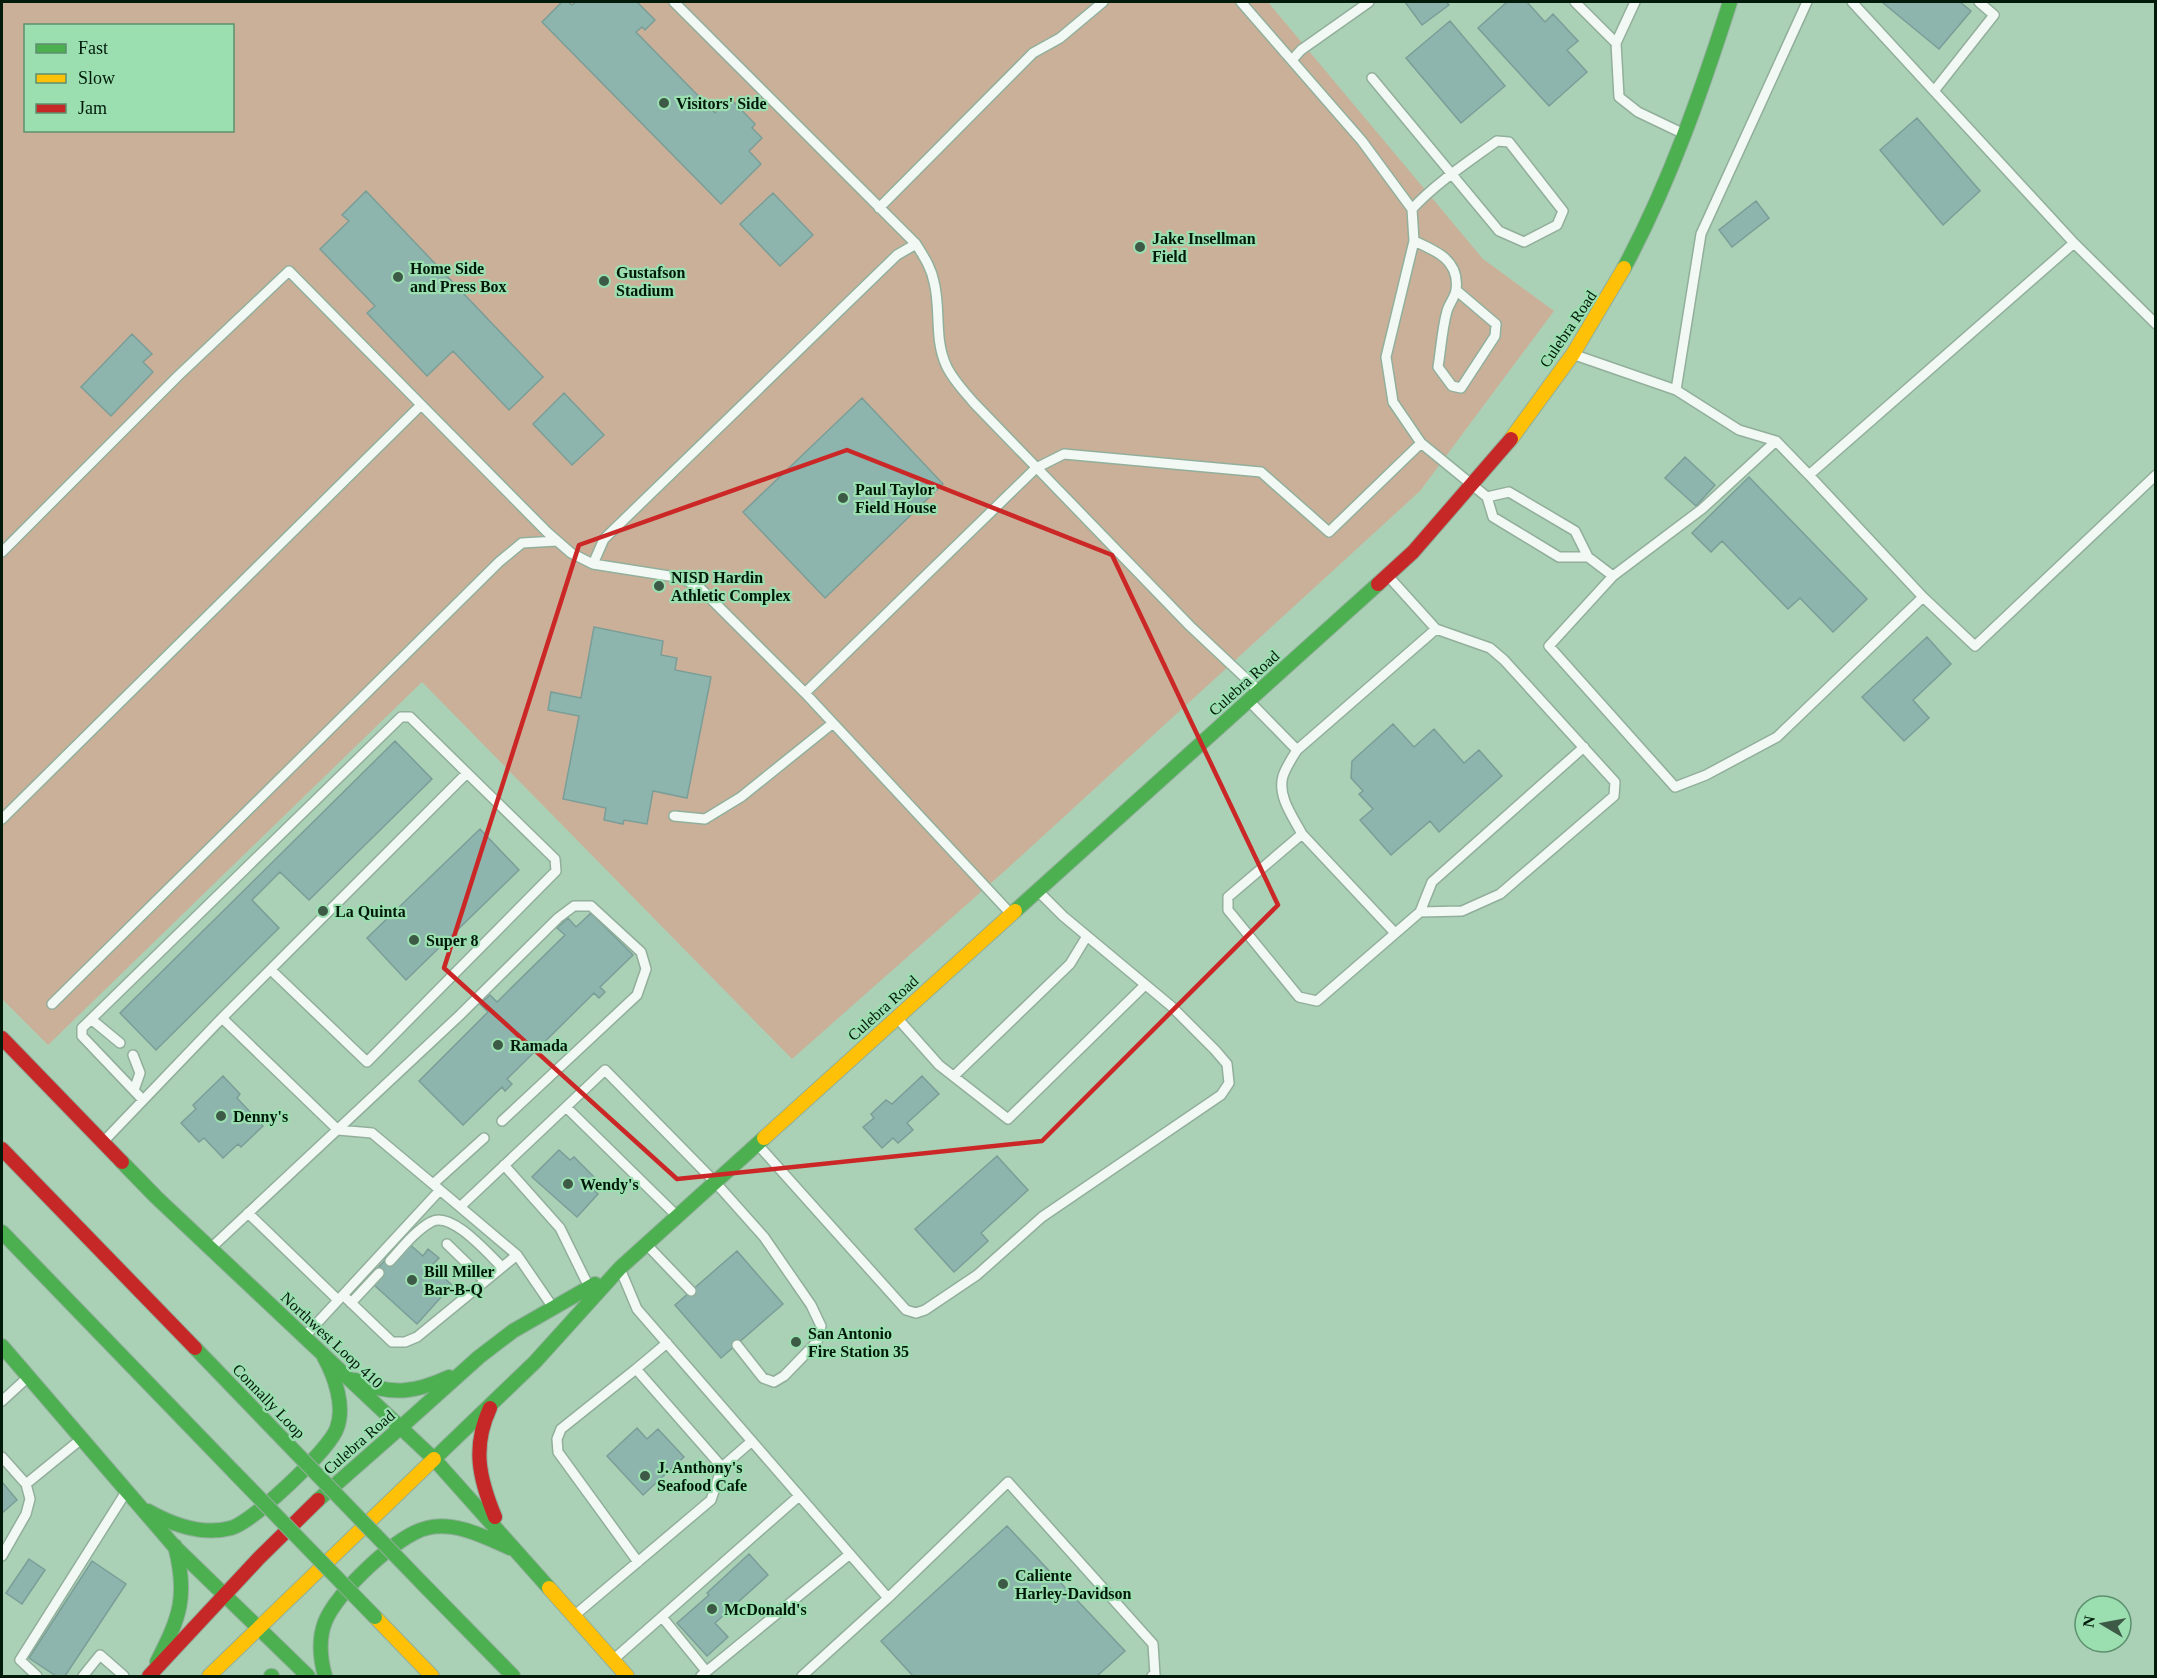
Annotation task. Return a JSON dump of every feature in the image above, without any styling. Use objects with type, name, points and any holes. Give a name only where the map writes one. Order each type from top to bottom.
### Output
[{"type":"main road","name":"Culebra Road","points":[[209,1677],[535,1362],[620,1268],[1413,552],[1509,441],[1572,354],[1613,290],[1648,223],[1711,62],[1730,2]]},
{"type":"main road","name":"Northwest Loop 410","points":[[2,1038],[210,1249],[344,1372],[434,1459],[627,1677]]},
{"type":"main road","name":"Connally Loop","points":[[2,1149],[513,1677]]},
{"type":"main road","points":[[2,1232],[432,1677]]},
{"type":"main road","name":"Culebra Road","points":[[150,1675],[259,1557],[354,1466],[479,1357],[513,1331],[620,1268]]},
{"type":"main road","points":[[2,1346],[174,1546],[308,1677]]},
{"type":"main road","points":[[143,1508],[176,1525],[204,1531],[228,1529],[248,1520],[320,1453],[333,1437],[338,1422],[338,1406],[329,1365],[323,1355]]},
{"type":"main road","points":[[344,1372],[370,1387],[392,1392],[409,1392],[434,1385],[479,1357]]},
{"type":"main road","points":[[495,1400],[480,1434],[478,1453],[480,1473],[495,1517],[516,1550]]},
{"type":"main road","points":[[325,1677],[319,1643],[327,1616],[333,1607],[401,1538],[421,1528],[447,1526],[482,1536],[516,1550]]},
{"type":"main road","points":[[150,1675],[182,1608],[182,1575],[174,1546]]},
{"type":"lane","points":[[674,2],[916,244],[929,265],[935,285],[940,345],[946,365],[957,383],[1254,696],[1297,750]]},
{"type":"lane","points":[[879,208],[1033,53],[1060,38],[1103,2]]},
{"type":"lane","points":[[1241,2],[1362,141],[1412,209],[1414,241],[1386,357],[1393,402],[1421,443],[1487,497],[1493,517],[1559,557],[1588,557]]},
{"type":"lane","points":[[1292,60],[1300,50],[1369,2]]},
{"type":"lane","points":[[1575,2],[1616,43]]},
{"type":"lane","points":[[1635,2],[1616,43],[1619,97],[1638,112],[1684,134]]},
{"type":"lane","points":[[1676,390],[1701,234],[1807,2]]},
{"type":"lane","points":[[1852,2],[2074,243],[2156,324]]},
{"type":"lane","points":[[1934,91],[1994,15],[1979,2]]},
{"type":"lane","points":[[1372,78],[1453,175],[1499,231],[1524,242],[1557,225],[1563,211],[1509,142],[1497,141],[1453,175],[1422,198],[1412,209]]},
{"type":"lane","points":[[1414,241],[1438,251],[1455,270],[1456,290],[1447,311],[1438,367],[1452,386],[1461,387],[1495,336],[1496,324],[1456,290]]},
{"type":"lane","points":[[1809,474],[2074,243]]},
{"type":"lane","points":[[593,564],[604,539],[897,255],[916,244]]},
{"type":"lane","points":[[2,552],[178,376],[289,271],[571,553],[593,564],[682,578],[700,588],[806,693],[1011,915]]},
{"type":"lane","points":[[1572,354],[1676,390],[1739,430],[1776,441],[1923,597],[1975,646],[2156,475]]},
{"type":"lane","points":[[2,819],[421,405]]},
{"type":"lane","points":[[1776,441],[1702,509],[1613,576],[1549,646],[1675,787],[1706,775],[1777,737],[1923,597]]},
{"type":"lane","points":[[806,693],[1036,468],[1064,454],[1261,472],[1329,532],[1421,443]]},
{"type":"lane","points":[[1487,497],[1509,492],[1575,531],[1588,557],[1613,576]]},
{"type":"lane","points":[[52,1004],[499,562],[522,543],[557,541]]},
{"type":"lane","points":[[1387,575],[1436,629],[1490,648],[1504,660],[1615,782],[1614,796],[1500,894],[1462,911],[1420,912]]},
{"type":"lane","points":[[1395,933],[1302,834],[1286,805],[1282,788],[1283,777],[1297,750],[1436,629]]},
{"type":"lane","points":[[143,1100],[82,1036],[82,1028],[401,717],[410,717],[555,859],[556,871],[367,1062],[271,970]]},
{"type":"lane","points":[[674,816],[705,819],[741,796],[833,723]]},
{"type":"lane","points":[[1302,834],[1228,897],[1228,910],[1299,997],[1317,1001],[1420,912],[1432,882],[1584,747]]},
{"type":"lane","points":[[102,1142],[222,1018],[467,773]]},
{"type":"lane","points":[[757,1144],[906,1310],[916,1312],[925,1310],[976,1275],[1042,1217],[1221,1095],[1229,1083],[1227,1064],[1215,1050],[1171,1006],[1038,891]]},
{"type":"lane","points":[[210,1249],[460,1015],[558,918],[574,906],[591,906],[641,952],[646,969],[637,995],[502,1121]]},
{"type":"lane","points":[[954,1076],[1070,964],[1088,936]]},
{"type":"lane","points":[[897,1018],[939,1065],[1008,1119],[1145,985]]},
{"type":"lane","points":[[222,1018],[338,1130],[372,1133],[517,1255],[554,1308]]},
{"type":"lane","points":[[91,1019],[120,1043]]},
{"type":"lane","points":[[133,1055],[140,1073],[134,1090]]},
{"type":"lane","points":[[460,1207],[605,1070],[716,1182],[764,1237],[812,1305],[821,1326],[817,1342],[784,1376],[774,1382],[763,1378],[737,1345]]},
{"type":"lane","points":[[566,1107],[678,1216]]},
{"type":"lane","points":[[304,1337],[436,1187],[484,1138]]},
{"type":"lane","points":[[504,1165],[560,1228],[589,1288]]},
{"type":"lane","points":[[248,1213],[340,1298],[351,1303],[393,1342],[405,1342],[417,1337],[517,1255]]},
{"type":"lane","points":[[390,1261],[416,1233],[432,1221],[443,1219],[456,1225],[502,1267]]},
{"type":"lane","points":[[447,1244],[485,1281]]},
{"type":"lane","points":[[646,1244],[691,1291]]},
{"type":"lane","points":[[620,1268],[638,1309],[888,1598]]},
{"type":"lane","points":[[351,1303],[379,1273]]},
{"type":"lane","points":[[638,1562],[558,1452],[557,1439],[561,1429],[667,1343]]},
{"type":"lane","points":[[636,1369],[722,1467]]},
{"type":"lane","points":[[2,1401],[29,1377]]},
{"type":"lane","points":[[26,1484],[82,1438]]},
{"type":"lane","points":[[573,1616],[711,1500],[722,1467],[752,1441]]},
{"type":"lane","points":[[2,1457],[26,1484],[30,1499],[26,1514],[2,1556]]},
{"type":"lane","points":[[802,1677],[813,1673],[1008,1482],[1153,1644],[1155,1675],[1152,1677]]},
{"type":"lane","points":[[37,1677],[20,1660],[128,1490]]},
{"type":"lane","points":[[613,1660],[800,1496]]},
{"type":"lane","points":[[662,1617],[703,1674],[850,1554]]},
{"type":"lane","points":[[83,1677],[100,1655],[124,1677]]},
{"type":"highlighted area","points":[[847,450],[1112,555],[1278,905],[1042,1141],[677,1179],[444,968],[579,545]]},
{"type":"shaded area","name":"NISD Hardin Athletic Complex","points":[[2,2],[1268,2],[1483,259],[1554,311],[1420,491],[1008,868],[792,1059],[422,682],[48,1045],[2,999]]},
{"type":"building","name":"Visitors' Side","points":[[562,2],[572,5],[576,2],[637,2],[655,20],[645,30],[642,27],[636,32],[715,113],[730,98],[755,124],[752,128],[762,138],[749,151],[761,164],[721,204],[542,22]]},
{"type":"building","points":[[1405,2],[1446,2],[1449,5],[1422,25]]},
{"type":"building","points":[[1507,2],[1527,2],[1545,22],[1553,14],[1578,41],[1567,50],[1587,72],[1549,106],[1478,28]]},
{"type":"building","points":[[1882,2],[1960,2],[1971,11],[1939,49]]},
{"type":"building","points":[[1450,21],[1505,86],[1461,123],[1406,58]]},
{"type":"building","points":[[1917,118],[1980,191],[1943,225],[1880,150]]},
{"type":"building","name":"Home Side and Press Box","points":[[366,191],[543,377],[509,410],[453,351],[427,376],[367,313],[375,306],[320,249],[349,221],[342,215]]},
{"type":"building","points":[[773,193],[813,235],[780,266],[740,224]]},
{"type":"building","points":[[1756,201],[1769,218],[1732,247],[1719,230]]},
{"type":"building","points":[[132,334],[152,354],[143,362],[153,372],[111,416],[81,387]]},
{"type":"building","points":[[564,393],[604,435],[572,465],[533,424]]},
{"type":"building","name":"Paul Taylor Field House","points":[[862,398],[943,484],[825,598],[743,512]]},
{"type":"building","points":[[1685,457],[1715,485],[1696,506],[1665,478]]},
{"type":"building","points":[[1749,477],[1867,599],[1833,632],[1800,598],[1788,609],[1722,541],[1711,552],[1692,533]]},
{"type":"building","points":[[594,627],[663,641],[661,655],[677,658],[675,670],[711,677],[687,798],[653,791],[647,824],[624,820],[623,824],[604,820],[606,808],[563,799],[579,716],[548,710],[551,692],[581,698]]},
{"type":"building","points":[[1927,637],[1951,664],[1913,700],[1929,718],[1904,741],[1862,697]]},
{"type":"building","points":[[1393,724],[1414,747],[1434,729],[1464,763],[1479,750],[1502,776],[1439,832],[1430,821],[1391,855],[1360,820],[1373,809],[1359,794],[1363,791],[1351,778],[1352,761]]},
{"type":"building","points":[[395,741],[432,779],[309,900],[280,872],[252,900],[279,928],[156,1050],[120,1013]]},
{"type":"building","points":[[480,829],[519,870],[406,980],[367,938]]},
{"type":"building","name":"Ramada","points":[[591,913],[633,955],[600,987],[605,992],[599,998],[594,993],[507,1079],[512,1084],[505,1091],[502,1087],[463,1125],[419,1081],[488,1012],[480,1004],[490,995],[497,1002],[565,935],[557,928],[568,918],[576,927]]},
{"type":"building","name":"Denny's","points":[[223,1076],[240,1094],[237,1098],[263,1126],[241,1147],[238,1144],[223,1158],[204,1138],[199,1142],[181,1123],[196,1109],[193,1105]]},
{"type":"building","points":[[922,1076],[939,1094],[907,1123],[913,1130],[898,1143],[893,1138],[882,1148],[863,1127],[874,1118],[871,1114],[886,1100],[892,1104]]},
{"type":"building","name":"Wendy's","points":[[559,1150],[570,1160],[574,1157],[598,1181],[592,1188],[598,1194],[577,1217],[532,1177]]},
{"type":"building","points":[[997,1156],[1028,1190],[981,1233],[988,1241],[954,1272],[915,1229]]},
{"type":"building","name":"Bill Miller Bar-B-Q","points":[[408,1243],[423,1256],[428,1249],[439,1258],[431,1266],[452,1285],[417,1324],[373,1284],[376,1270],[387,1258]]},
{"type":"building","points":[[737,1251],[783,1304],[721,1358],[675,1305]]},
{"type":"building","name":"J. Anthony's Seafood Cafe","points":[[637,1428],[647,1439],[658,1429],[684,1457],[643,1495],[607,1456]]},
{"type":"building","points":[[2,1482],[17,1500],[2,1513]]},
{"type":"building","name":"Caliente Harley-Davidson","points":[[1007,1526],[1125,1651],[1097,1676],[913,1676],[881,1641]]},
{"type":"building","name":"McDonald's","points":[[749,1554],[768,1575],[715,1623],[728,1637],[707,1656],[677,1623],[709,1595],[707,1593]]},
{"type":"building","points":[[29,1559],[45,1570],[22,1604],[6,1593]]},
{"type":"building","points":[[92,1561],[126,1584],[65,1676],[56,1676],[29,1658]]},
{"type":"traffic: fast","points":[[1624,268],[1670,171],[1708,70],[1730,2]]},
{"type":"traffic: fast","points":[[1015,911],[1378,584]]},
{"type":"traffic: fast","points":[[434,1459],[535,1362],[620,1268],[764,1138]]},
{"type":"traffic: fast","points":[[122,1162],[156,1197],[434,1459],[549,1588]]},
{"type":"traffic: fast","points":[[2,1232],[235,1473]]},
{"type":"traffic: fast","points":[[401,1427],[479,1357],[513,1331],[595,1284]]},
{"type":"traffic: fast","points":[[2,1346],[174,1546],[308,1676]]},
{"type":"traffic: fast","points":[[195,1348],[275,1431]]},
{"type":"traffic: fast","points":[[148,1511],[188,1528],[209,1531],[231,1528],[256,1513],[290,1484],[321,1452],[337,1428],[340,1410],[338,1392],[324,1357]]},
{"type":"traffic: fast","points":[[355,1380],[380,1389],[402,1390],[425,1386],[449,1377]]},
{"type":"traffic: fast","points":[[318,1500],[401,1427]]},
{"type":"traffic: fast","points":[[275,1431],[421,1582]]},
{"type":"traffic: fast","points":[[235,1473],[375,1617]]},
{"type":"traffic: fast","points":[[325,1676],[321,1656],[325,1622],[341,1596],[384,1553],[414,1533],[438,1526],[470,1531],[510,1548]]},
{"type":"traffic: fast","points":[[157,1662],[180,1606],[181,1579],[175,1546]]},
{"type":"traffic: fast","points":[[421,1582],[513,1676]]},
{"type":"traffic: slow","points":[[1511,439],[1573,354],[1624,268]]},
{"type":"traffic: slow","points":[[764,1138],[1015,911]]},
{"type":"traffic: slow","points":[[209,1676],[434,1459]]},
{"type":"traffic: slow","points":[[549,1588],[627,1676]]},
{"type":"traffic: slow","points":[[375,1617],[432,1676]]},
{"type":"traffic: jam","points":[[1378,584],[1413,552],[1511,439]]},
{"type":"traffic: jam","points":[[2,1038],[122,1162]]},
{"type":"traffic: jam","points":[[2,1149],[195,1348]]},
{"type":"traffic: jam","points":[[490,1408],[484,1422],[479,1449],[485,1489],[495,1517]]},
{"type":"traffic: jam","points":[[149,1676],[259,1558],[318,1500]]},
{"type":"place","name":"Visitors' Side","points":[[664,103]]},
{"type":"place","name":"Jake Insellman Field","points":[[1140,247]]},
{"type":"place","name":"Home Side and Press Box","points":[[398,277]]},
{"type":"place","name":"Gustafson Stadium","points":[[604,281]]},
{"type":"place","name":"Paul Taylor Field House","points":[[843,498]]},
{"type":"place","name":"NISD Hardin Athletic Complex","points":[[659,586]]},
{"type":"place","name":"La Quinta","points":[[323,911]]},
{"type":"place","name":"Super 8","points":[[414,940]]},
{"type":"place","name":"Ramada","points":[[498,1045]]},
{"type":"place","name":"Denny's","points":[[221,1116]]},
{"type":"place","name":"Wendy's","points":[[568,1184]]},
{"type":"place","name":"Bill Miller Bar-B-Q","points":[[412,1280]]},
{"type":"place","name":"San Antonio Fire Station 35","points":[[796,1342]]},
{"type":"place","name":"J. Anthony's Seafood Cafe","points":[[645,1476]]},
{"type":"place","name":"Caliente Harley-Davidson","points":[[1003,1584]]},
{"type":"place","name":"McDonald's","points":[[712,1609]]}]
